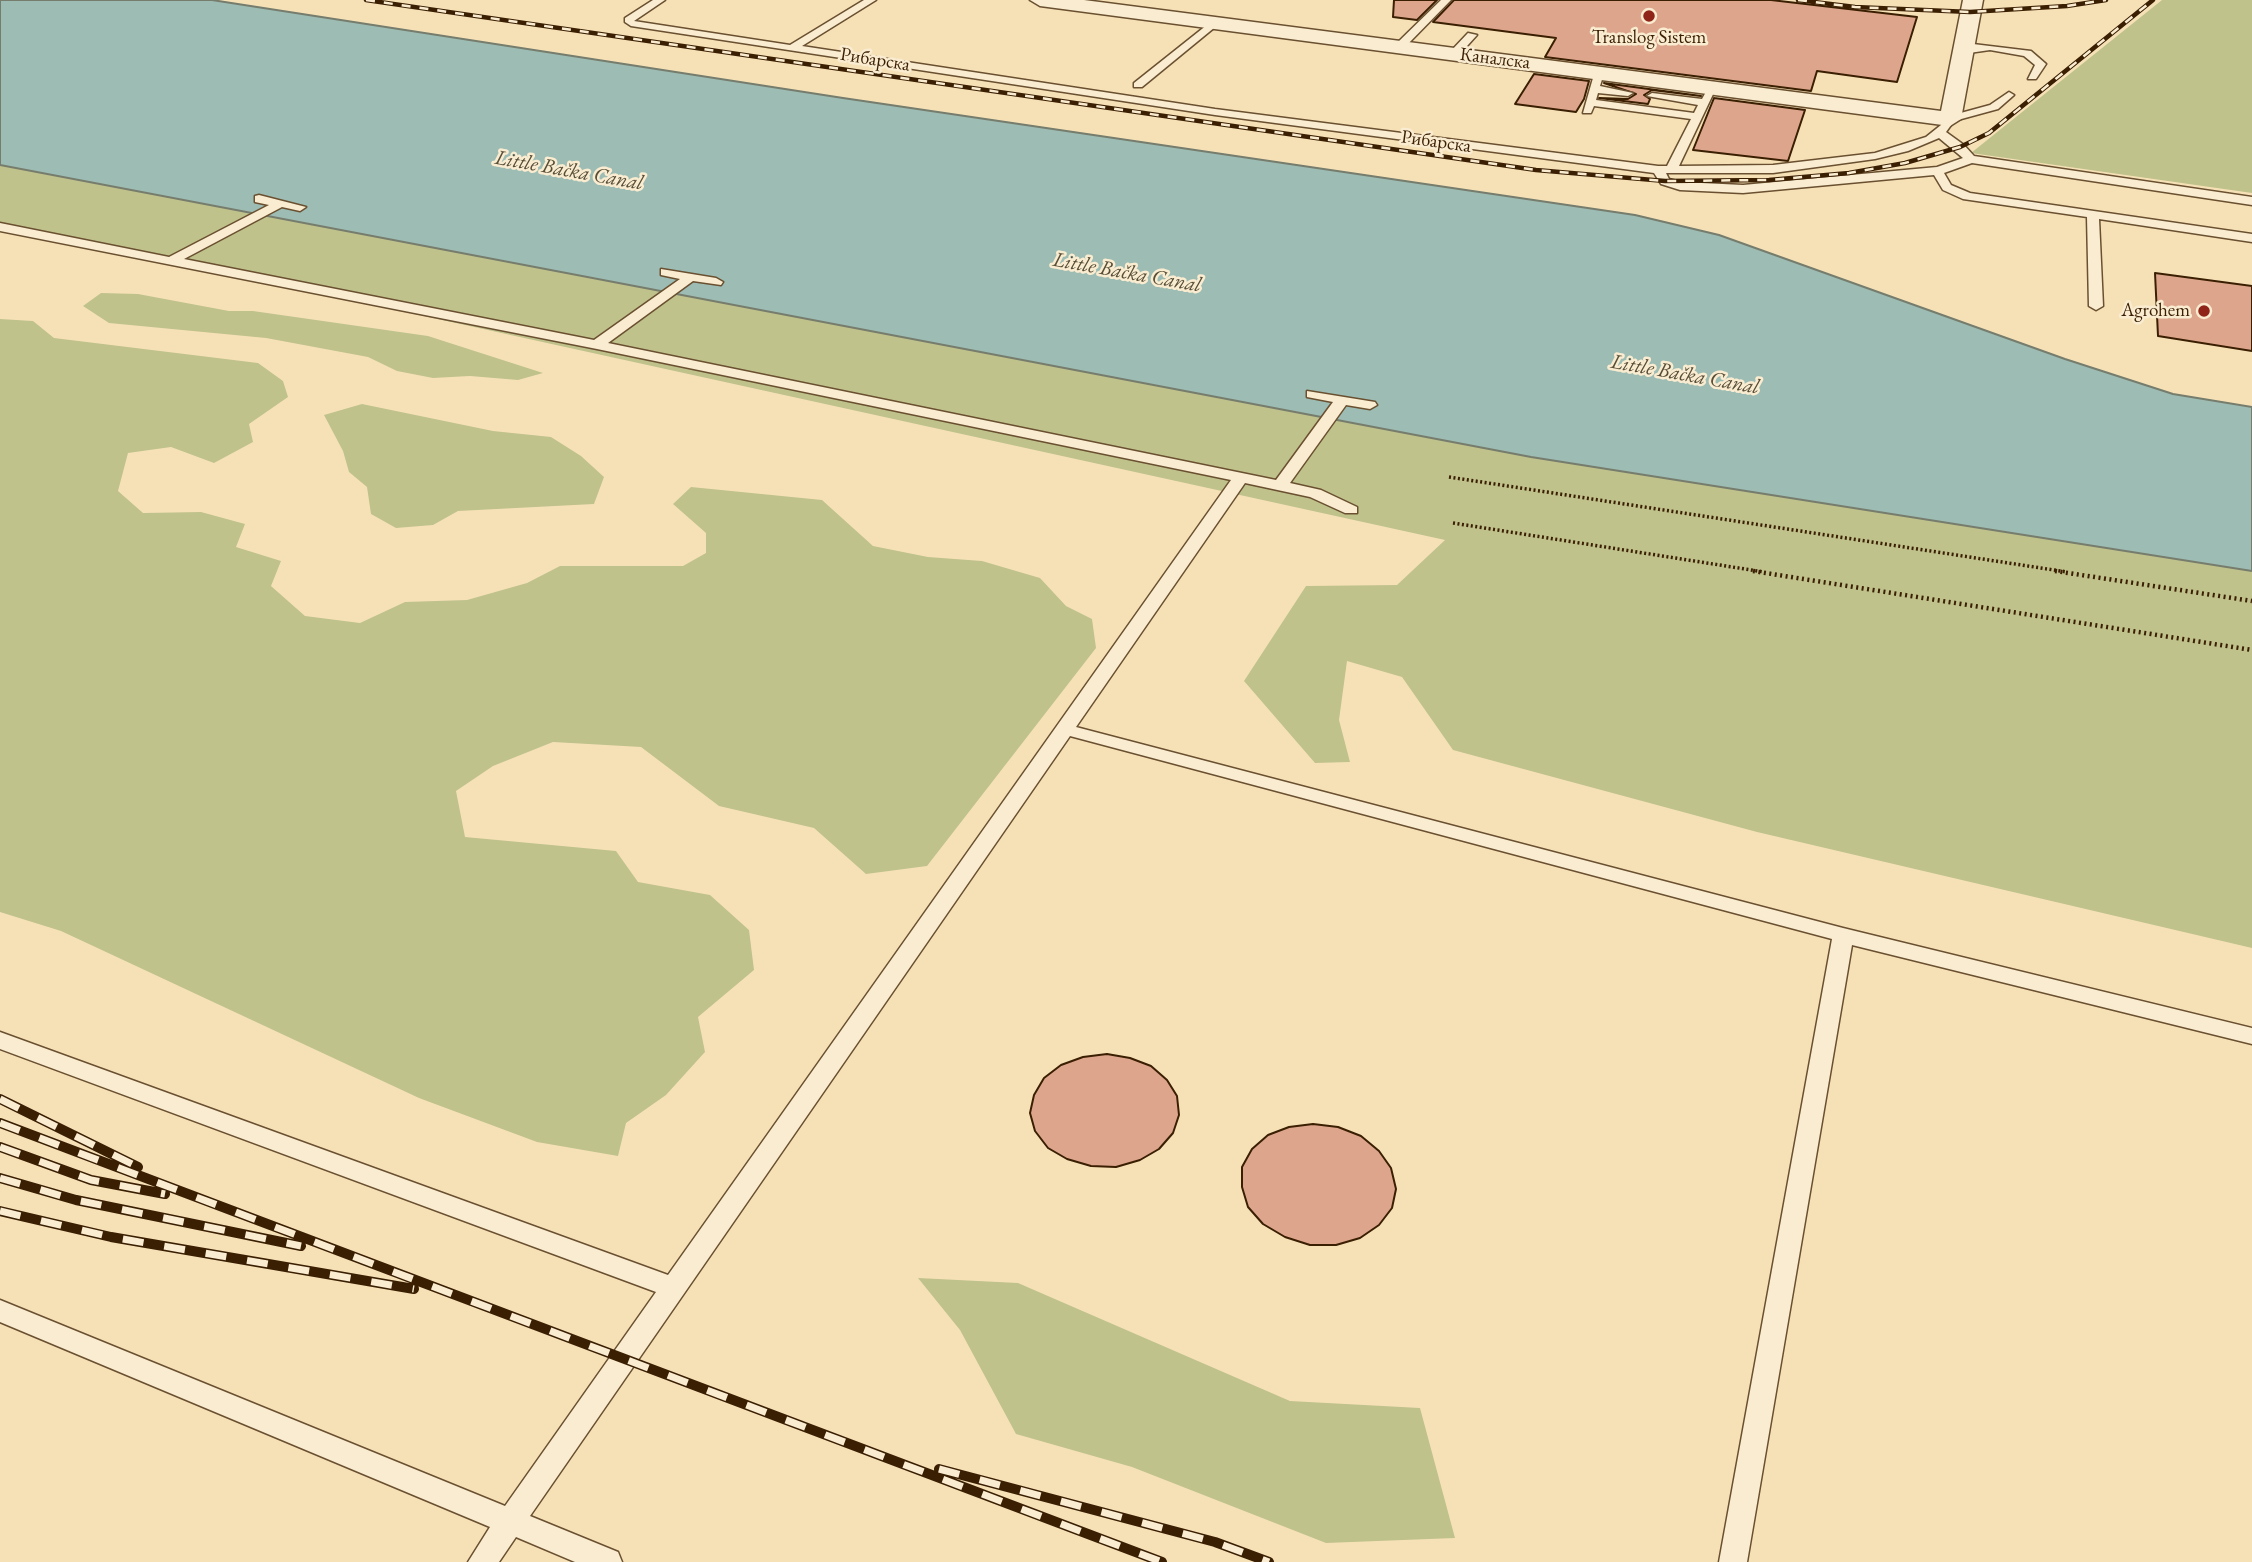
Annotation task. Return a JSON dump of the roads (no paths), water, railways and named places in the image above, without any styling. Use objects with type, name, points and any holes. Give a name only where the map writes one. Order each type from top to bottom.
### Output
[{"type":"street","name":"Каналска","points":[[1052,1],[1454,54],[1597,81],[1945,126]]},
{"type":"street","points":[[1945,126],[1962,51],[1978,21]]},
{"type":"lane","name":"Рибарска","points":[[660,0],[628,20],[631,23],[1229,114],[1580,162],[1664,170],[1808,167],[1904,149],[1945,126],[1994,107],[2009,95]]},
{"type":"lane","points":[[792,48],[871,0]]},
{"type":"lane","points":[[1399,47],[1446,0]]},
{"type":"lane","points":[[1978,21],[2041,64],[2032,77]]},
{"type":"lane","points":[[1138,85],[1215,23]]},
{"type":"lane","points":[[1454,54],[1472,35]]},
{"type":"lane","points":[[1962,51],[1973,47],[1990,47],[2027,53]]},
{"type":"lane","points":[[1628,93],[1597,81],[1589,106],[1698,117]]},
{"type":"lane","points":[[1652,96],[1709,95],[1664,170],[1665,181],[1680,186],[1710,189],[1786,187],[1937,171],[1956,167],[1970,159],[2252,201]]},
{"type":"lane","points":[[1945,126],[1970,159]]},
{"type":"lane","points":[[1937,171],[1947,187],[1967,196],[2252,238]]},
{"type":"lane","points":[[259,199],[300,206]]},
{"type":"lane","points":[[169,262],[281,203]]},
{"type":"lane","points":[[2093,216],[2096,306]]},
{"type":"lane","points":[[0,227],[597,345],[1280,486],[1321,495],[1352,510]]},
{"type":"lane","points":[[666,272],[716,282]]},
{"type":"lane","points":[[597,345],[691,277]]},
{"type":"lane","points":[[1312,394],[1370,405]]},
{"type":"lane","points":[[1280,486],[1342,400]]},
{"type":"lane","points":[[482,1562],[1067,730],[1240,479]]},
{"type":"lane","points":[[1067,730],[1843,935],[2252,1036]]},
{"type":"lane","points":[[1733,1562],[1843,935]]},
{"type":"lane","points":[[0,1040],[674,1288]]},
{"type":"lane","points":[[0,1311],[608,1562]]},
{"type":"water","name":"Little Bačka Canal","points":[[0,0],[212,0],[843,98],[1635,215],[1719,235],[2065,359],[2173,394],[2252,407],[2252,571],[1531,457],[0,165]]},
{"type":"railway","points":[[366,0],[1536,170],[1665,181],[1769,180],[1849,173],[1905,163],[1960,147],[1989,133],[2153,0]]},
{"type":"railway","points":[[1798,0],[1855,7],[1970,12],[2067,6],[2106,0]]},
{"type":"railway","points":[[0,1099],[138,1167]]},
{"type":"railway","points":[[0,1123],[1162,1562]]},
{"type":"railway","points":[[0,1147],[91,1180],[165,1194]]},
{"type":"railway","points":[[0,1178],[76,1200],[301,1246]]},
{"type":"railway","points":[[0,1211],[111,1237],[414,1289]]},
{"type":"railway","points":[[939,1469],[1215,1542],[1269,1562]]},
{"type":"place","name":"Translog Sistem","points":[[1649,16]]},
{"type":"place","name":"Agrohem","points":[[2204,311]]}]
